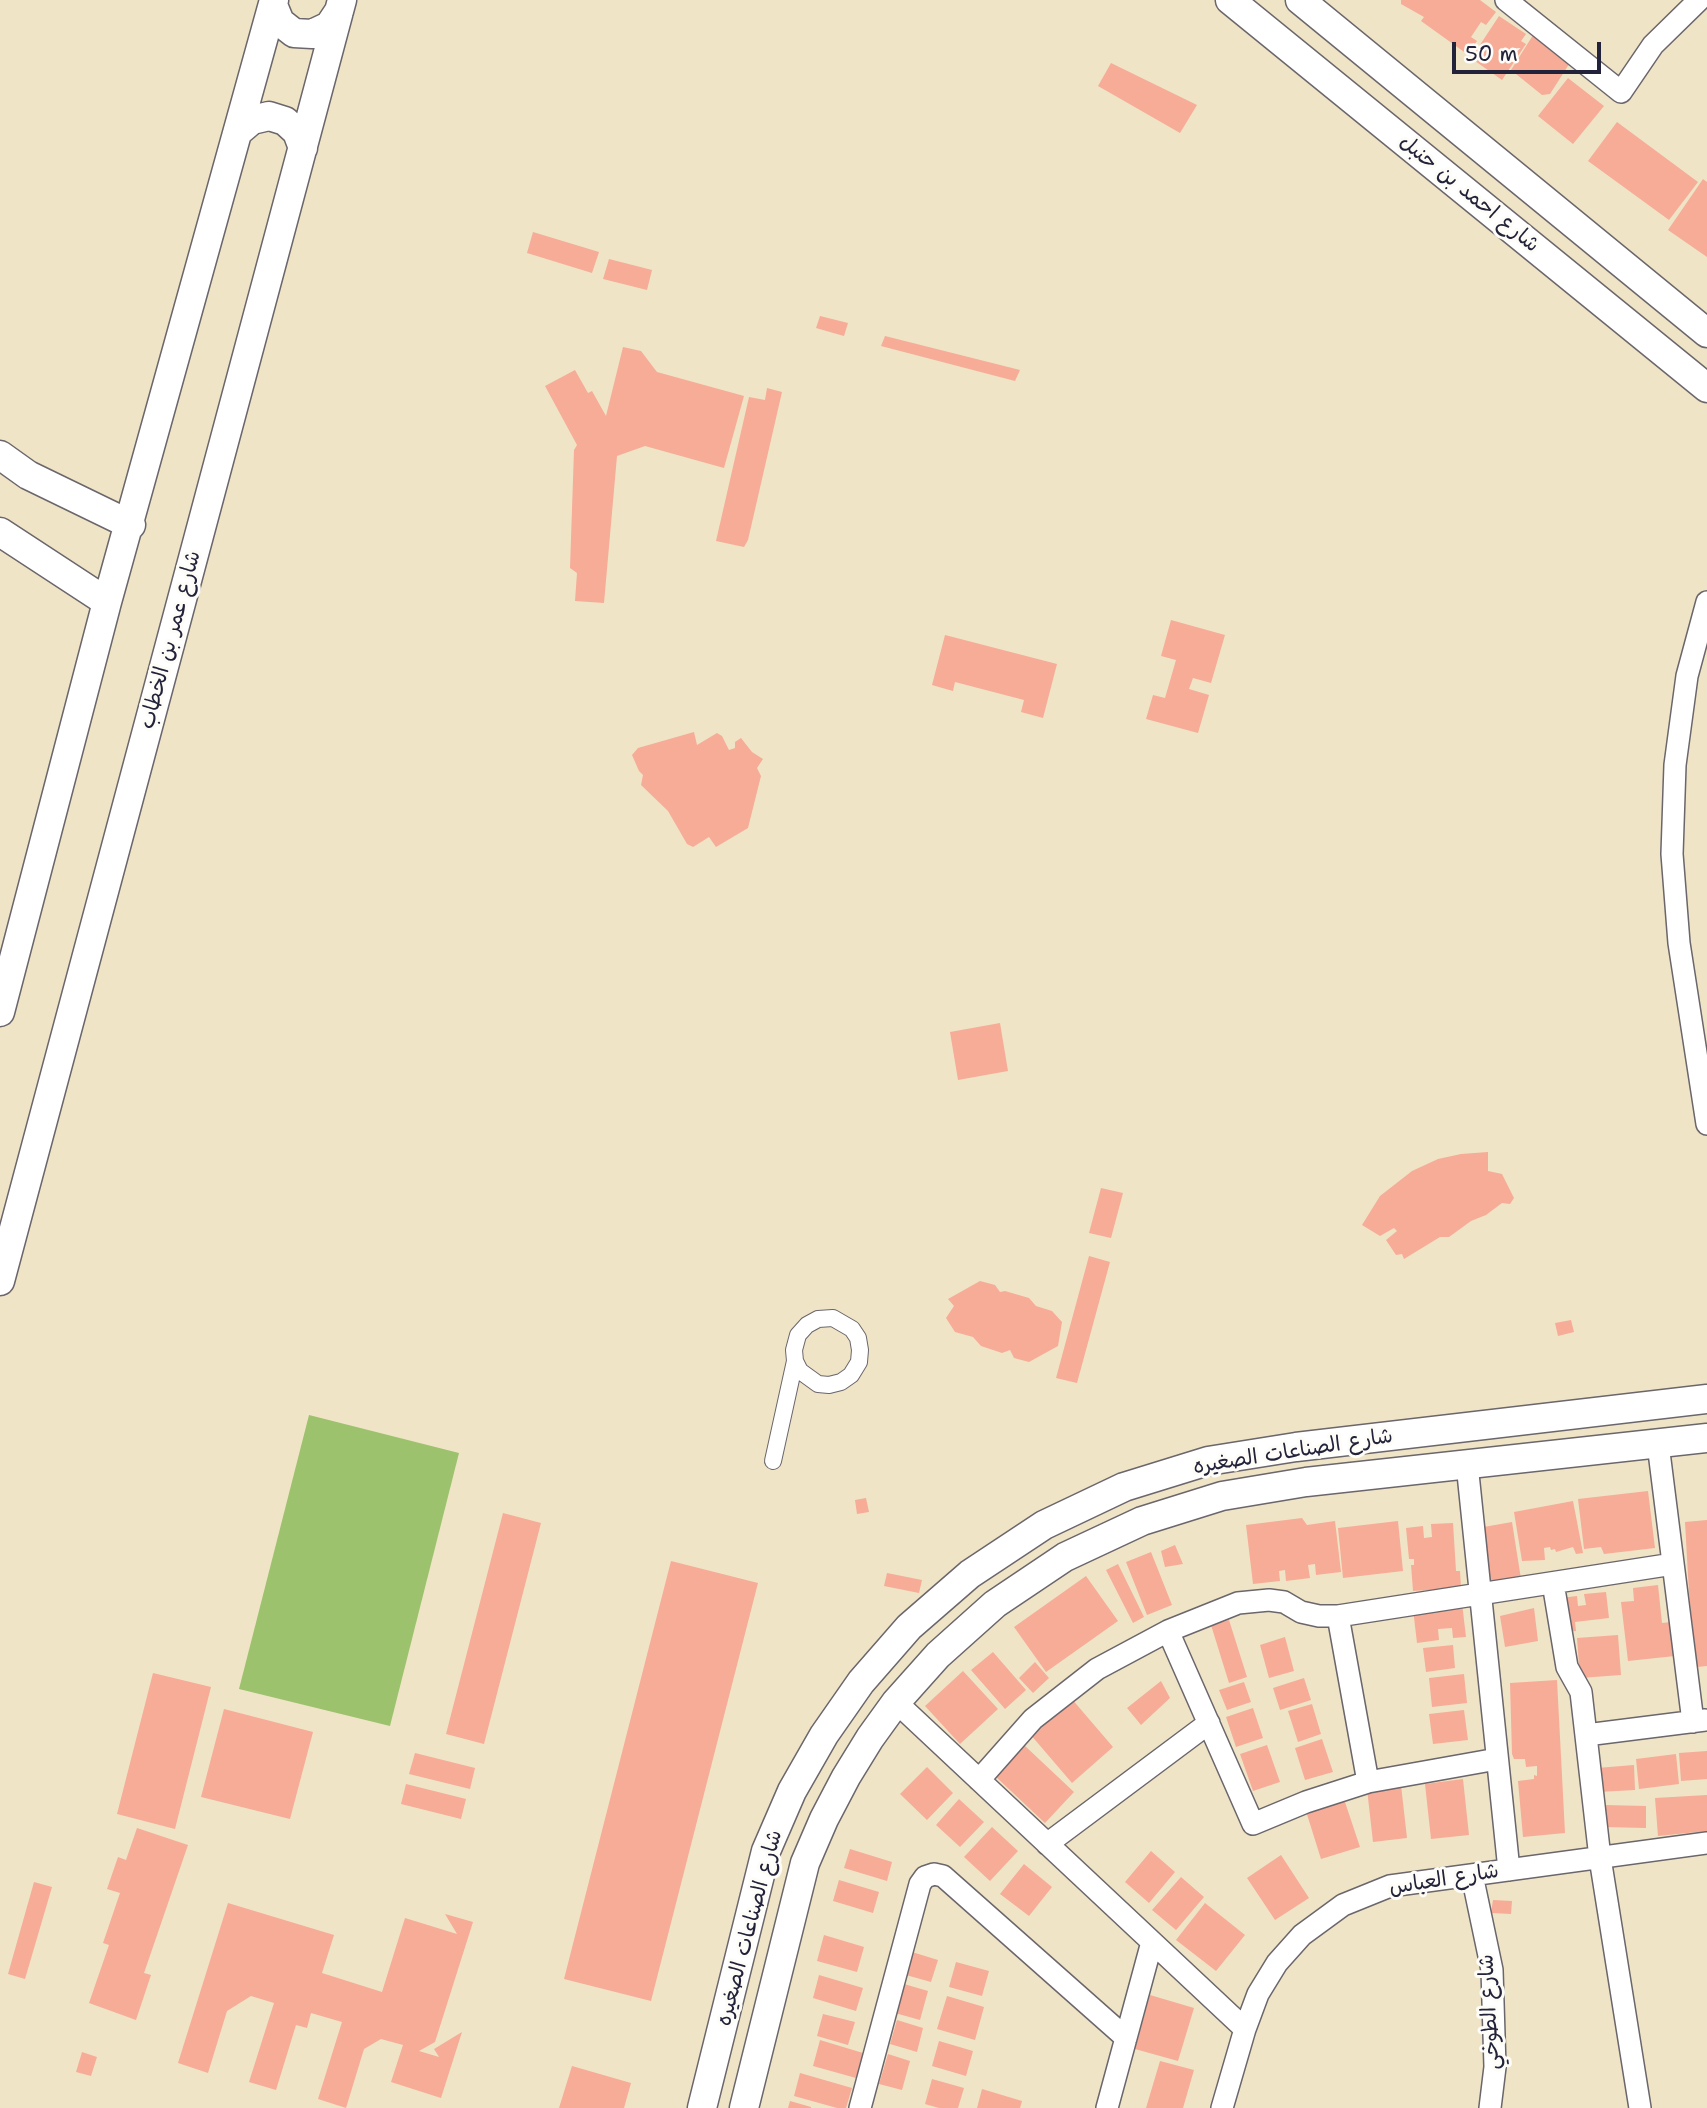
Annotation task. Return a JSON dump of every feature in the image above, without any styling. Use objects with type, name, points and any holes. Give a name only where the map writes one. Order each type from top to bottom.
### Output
[{"type":"street","name":"شارع احمد بن حنبل","points":[[1230,0],[1707,388]]},
{"type":"street","name":"شارع احمد بن حنبل","points":[[1300,0],[1707,332]]},
{"type":"street","points":[[1506,0],[1621,92],[1653,45],[1688,3]]},
{"type":"street","points":[[274,3],[280,22],[295,33],[312,34],[329,26],[340,6]]},
{"type":"street","points":[[2,997],[107,602],[131,525],[274,3]]},
{"type":"street","name":"شارع عمر بن الخطاب","points":[[0,1281],[340,6]]},
{"type":"street","points":[[239,131],[252,120],[269,116],[285,121],[297,132],[303,148]]},
{"type":"street","points":[[1489,210],[1516,177]]},
{"type":"street","points":[[0,455],[28,475],[131,525]]},
{"type":"street","points":[[0,532],[107,602]]},
{"type":"street","points":[[1707,602],[1688,676],[1675,765],[1672,854],[1679,943],[1707,1124]]},
{"type":"street","points":[[773,1461],[795,1361],[794,1350],[798,1335],[807,1325],[818,1319],[833,1318],[852,1329],[858,1338],[859,1362],[841,1382],[818,1384],[800,1371],[795,1361]]},
{"type":"street","name":"شارع الصناعات الصغيره","points":[[702,2108],[766,1851],[792,1791],[824,1735],[861,1682],[909,1627],[970,1574],[1044,1525],[1124,1487],[1208,1461],[1309,1446],[1707,1399]]},
{"type":"street","name":"شارع الصناعات الصغيره","points":[[744,2108],[805,1863],[824,1819],[870,1738],[896,1702],[938,1655],[995,1604],[1065,1557],[1142,1521],[1222,1496],[1306,1482],[1707,1438]]},
{"type":"street","points":[[1586,1735],[1700,1721],[1673,1564],[1658,1444]]},
{"type":"street","points":[[1467,1464],[1508,1870]]},
{"type":"street","points":[[979,1780],[1033,1719],[1097,1669],[1168,1631],[1238,1603],[1254,1600],[1284,1602],[1301,1612],[1338,1616],[1673,1564]]},
{"type":"street","points":[[1553,1583],[1567,1667],[1581,1692],[1600,1858],[1640,2108]]},
{"type":"street","points":[[1338,1616],[1368,1782]]},
{"type":"street","points":[[1168,1631],[1253,1824],[1306,1802],[1368,1782],[1497,1759]]},
{"type":"street","points":[[896,1702],[1245,2029]]},
{"type":"street","points":[[1047,1844],[1209,1723]]},
{"type":"street","name":"شارع العباس","points":[[1222,2108],[1258,1994],[1278,1963],[1302,1935],[1343,1905],[1390,1886],[1707,1843]]},
{"type":"street","points":[[860,2108],[920,1884],[925,1877],[934,1874],[943,1876],[1126,2038]]},
{"type":"street","name":"شارع الطوخي","points":[[1472,1875],[1492,1970],[1495,2067],[1490,2108]]},
{"type":"street","points":[[1107,2108],[1152,1942]]},
{"type":"street","points":[[729,2002],[769,2008]]},
{"type":"green space","points":[[309,1415],[459,1453],[390,1726],[239,1689]]},
{"type":"building","points":[[1401,0],[1480,0],[1496,12],[1486,25],[1481,22],[1471,37],[1477,41],[1467,54],[1421,21],[1424,17],[1401,4]]},
{"type":"building","points":[[1499,16],[1526,34],[1521,41],[1526,44],[1502,80],[1475,61],[1474,54]]},
{"type":"building","points":[[1535,32],[1573,58],[1550,94],[1542,95],[1511,70]]},
{"type":"building","points":[[1111,63],[1197,105],[1180,133],[1098,86]]},
{"type":"building","points":[[1568,78],[1604,106],[1573,144],[1538,116]]},
{"type":"building","points":[[1617,122],[1698,182],[1669,220],[1588,161]]},
{"type":"building","points":[[1703,179],[1707,182],[1707,257],[1668,230]]},
{"type":"building","points":[[533,232],[599,252],[592,273],[527,253]]},
{"type":"building","points":[[609,259],[652,270],[647,290],[603,279]]},
{"type":"building","points":[[820,316],[848,323],[844,336],[816,328]]},
{"type":"building","points":[[885,336],[1020,370],[1015,381],[881,346]]},
{"type":"building","points":[[623,347],[641,351],[657,372],[744,396],[724,468],[645,446],[617,456],[604,603],[575,601],[577,573],[570,568],[574,450],[577,445],[545,386],[575,370],[588,393],[592,391],[606,416]]},
{"type":"building","points":[[767,388],[782,392],[748,540],[744,547],[716,541],[749,397],[765,400]]},
{"type":"building","points":[[1171,620],[1225,635],[1211,683],[1193,678],[1189,689],[1209,695],[1198,733],[1146,719],[1153,695],[1165,698],[1176,660],[1161,656]]},
{"type":"building","points":[[945,635],[1057,664],[1043,718],[1021,712],[1024,700],[955,682],[953,691],[932,685]]},
{"type":"building","points":[[694,732],[697,745],[717,733],[722,736],[729,750],[735,748],[735,742],[741,738],[752,752],[763,759],[757,768],[761,776],[748,828],[716,847],[709,837],[693,847],[687,844],[668,811],[641,785],[643,775],[632,755],[638,748]]},
{"type":"building","points":[[1000,1023],[1008,1071],[958,1080],[950,1032]]},
{"type":"building","points":[[1488,1152],[1488,1171],[1502,1174],[1514,1198],[1510,1204],[1502,1203],[1449,1237],[1440,1237],[1404,1259],[1402,1254],[1396,1255],[1386,1240],[1397,1231],[1394,1228],[1380,1236],[1362,1225],[1380,1196],[1412,1171],[1438,1159]]},
{"type":"building","points":[[1101,1188],[1123,1193],[1111,1238],[1089,1233]]},
{"type":"building","points":[[1089,1256],[1110,1262],[1077,1383],[1056,1378]]},
{"type":"building","points":[[980,1281],[995,1285],[1000,1292],[1029,1298],[1036,1306],[1052,1311],[1062,1322],[1058,1346],[1029,1362],[1014,1358],[1010,1350],[1002,1353],[981,1346],[973,1337],[955,1332],[946,1318],[954,1306],[948,1299]]},
{"type":"building","points":[[1571,1320],[1574,1332],[1558,1336],[1555,1323]]},
{"type":"building","points":[[1648,1491],[1655,1548],[1604,1554],[1601,1547],[1584,1549],[1578,1499]]},
{"type":"building","points":[[866,1498],[869,1512],[857,1514],[855,1500]]},
{"type":"building","points":[[1573,1501],[1583,1553],[1576,1554],[1573,1547],[1556,1552],[1550,1547],[1544,1548],[1545,1560],[1522,1561],[1514,1512]]},
{"type":"building","points":[[503,1513],[541,1523],[484,1744],[446,1734]]},
{"type":"building","points":[[1302,1518],[1307,1525],[1335,1521],[1341,1572],[1316,1575],[1315,1564],[1308,1565],[1310,1578],[1286,1581],[1285,1570],[1279,1571],[1280,1581],[1253,1584],[1246,1525]]},
{"type":"building","points":[[1707,1520],[1707,1666],[1697,1667],[1685,1522]]},
{"type":"building","points":[[1398,1521],[1403,1571],[1343,1578],[1338,1528]]},
{"type":"building","points":[[1512,1522],[1521,1579],[1483,1583],[1478,1528]]},
{"type":"building","points":[[1453,1523],[1456,1571],[1460,1571],[1461,1588],[1413,1591],[1411,1565],[1414,1565],[1414,1559],[1409,1559],[1406,1528],[1423,1526],[1424,1538],[1432,1537],[1431,1524]]},
{"type":"building","points":[[1175,1545],[1183,1564],[1165,1567],[1161,1551]]},
{"type":"building","points":[[1151,1552],[1172,1605],[1147,1615],[1126,1562]]},
{"type":"building","points":[[671,1561],[758,1583],[651,2001],[564,1979]]},
{"type":"building","points":[[1118,1564],[1144,1617],[1133,1623],[1106,1570]]},
{"type":"building","points":[[887,1573],[922,1580],[919,1593],[884,1586]]},
{"type":"building","points":[[1086,1576],[1118,1621],[1046,1672],[1014,1627]]},
{"type":"building","points":[[1658,1585],[1662,1623],[1671,1622],[1675,1656],[1628,1661],[1621,1602],[1634,1601],[1633,1588]]},
{"type":"building","points":[[1606,1592],[1609,1618],[1575,1622],[1576,1631],[1565,1632],[1561,1598],[1577,1596],[1578,1606],[1586,1605],[1584,1594]]},
{"type":"building","points":[[1462,1603],[1466,1637],[1453,1638],[1452,1628],[1438,1629],[1439,1640],[1417,1643],[1413,1609]]},
{"type":"building","points":[[1534,1608],[1538,1641],[1505,1647],[1500,1616]]},
{"type":"building","points":[[1229,1620],[1247,1677],[1229,1683],[1211,1625]]},
{"type":"building","points":[[1618,1635],[1621,1675],[1580,1678],[1577,1638]]},
{"type":"building","points":[[1285,1637],[1294,1671],[1269,1678],[1260,1645]]},
{"type":"building","points":[[1453,1645],[1455,1668],[1426,1672],[1423,1648]]},
{"type":"building","points":[[993,1652],[1026,1690],[1005,1709],[971,1670]]},
{"type":"building","points":[[1035,1662],[1049,1678],[1033,1693],[1019,1678]]},
{"type":"building","points":[[963,1671],[998,1709],[960,1744],[925,1706]]},
{"type":"building","points":[[153,1673],[211,1687],[175,1829],[117,1814]]},
{"type":"building","points":[[1464,1674],[1467,1703],[1432,1707],[1429,1678]]},
{"type":"building","points":[[1304,1678],[1311,1700],[1280,1710],[1273,1688]]},
{"type":"building","points":[[1557,1680],[1565,1833],[1523,1837],[1518,1781],[1534,1779],[1534,1775],[1537,1776],[1537,1766],[1526,1767],[1525,1759],[1514,1759],[1512,1754],[1510,1683]]},
{"type":"building","points":[[1161,1681],[1170,1698],[1141,1725],[1127,1708]]},
{"type":"building","points":[[1244,1682],[1251,1702],[1227,1710],[1219,1690]]},
{"type":"building","points":[[1071,1698],[1113,1747],[1072,1783],[1030,1734]]},
{"type":"building","points":[[1312,1704],[1321,1734],[1298,1742],[1288,1711]]},
{"type":"building","points":[[1253,1708],[1263,1738],[1236,1747],[1226,1717]]},
{"type":"building","points":[[224,1709],[313,1732],[290,1819],[201,1797]]},
{"type":"building","points":[[1464,1710],[1468,1740],[1433,1744],[1429,1714]]},
{"type":"building","points":[[1322,1739],[1333,1772],[1305,1780],[1295,1748]]},
{"type":"building","points":[[1024,1745],[1074,1792],[1045,1823],[995,1776]]},
{"type":"building","points":[[1267,1745],[1280,1782],[1253,1791],[1240,1754]]},
{"type":"building","points":[[1707,1751],[1707,1779],[1681,1781],[1679,1753]]},
{"type":"building","points":[[415,1753],[475,1768],[470,1789],[409,1774]]},
{"type":"building","points":[[1676,1754],[1679,1784],[1639,1789],[1636,1759]]},
{"type":"building","points":[[1634,1765],[1635,1790],[1598,1792],[1597,1768]]},
{"type":"building","points":[[927,1767],[953,1793],[927,1820],[900,1794]]},
{"type":"building","points":[[1463,1779],[1469,1835],[1431,1839],[1425,1784]]},
{"type":"building","points":[[406,1784],[466,1799],[461,1819],[401,1804]]},
{"type":"building","points":[[1401,1785],[1407,1838],[1373,1842],[1367,1789]]},
{"type":"building","points":[[1707,1795],[1707,1831],[1658,1836],[1655,1798]]},
{"type":"building","points":[[1343,1796],[1360,1847],[1321,1859],[1305,1808]]},
{"type":"building","points":[[959,1799],[984,1822],[960,1847],[936,1825]]},
{"type":"building","points":[[1604,1805],[1646,1806],[1646,1828],[1604,1827]]},
{"type":"building","points":[[992,1827],[1018,1851],[990,1881],[964,1857]]},
{"type":"building","points":[[137,1828],[188,1845],[144,1973],[151,1975],[136,2020],[89,2003],[109,1945],[103,1943],[120,1893],[107,1889],[118,1857],[126,1860]]},
{"type":"building","points":[[850,1849],[892,1862],[887,1881],[844,1868]]},
{"type":"building","points":[[1151,1851],[1175,1872],[1149,1903],[1125,1882]]},
{"type":"building","points":[[1281,1855],[1309,1898],[1275,1920],[1247,1878]]},
{"type":"building","points":[[1024,1864],[1052,1887],[1029,1916],[1000,1894]]},
{"type":"building","points":[[1181,1877],[1204,1897],[1176,1930],[1152,1910]]},
{"type":"building","points":[[839,1880],[879,1892],[873,1913],[833,1901]]},
{"type":"building","points":[[34,1882],[52,1887],[25,1979],[8,1974]]},
{"type":"building","points":[[1493,1900],[1512,1901],[1511,1914],[1491,1913]]},
{"type":"building","points":[[228,1903],[334,1935],[322,1973],[382,1992],[405,1918],[457,1934],[445,1914],[473,1922],[435,2042],[419,2051],[439,2057],[434,2049],[462,2032],[441,2098],[391,2082],[403,2045],[381,2039],[364,2049],[346,2108],[318,2099],[342,2022],[311,2013],[307,2028],[296,2025],[276,2090],[249,2082],[274,2003],[251,1996],[227,2011],[208,2073],[178,2063]]},
{"type":"building","points":[[1205,1903],[1245,1935],[1216,1971],[1176,1940]]},
{"type":"building","points":[[824,1935],[864,1947],[857,1972],[817,1961]]},
{"type":"building","points":[[912,1952],[938,1960],[931,1982],[906,1975]]},
{"type":"building","points":[[956,1962],[989,1971],[982,1996],[949,1987]]},
{"type":"building","points":[[819,1975],[863,1988],[856,2011],[813,1998]]},
{"type":"building","points":[[904,1984],[928,1991],[920,2020],[895,2013]]},
{"type":"building","points":[[1150,1995],[1194,2008],[1178,2061],[1135,2049]]},
{"type":"building","points":[[947,1996],[984,2007],[975,2040],[937,2029]]},
{"type":"building","points":[[823,2014],[855,2022],[848,2045],[817,2036]]},
{"type":"building","points":[[897,2020],[923,2028],[917,2052],[890,2044]]},
{"type":"building","points":[[820,2040],[863,2053],[856,2078],[813,2066]]},
{"type":"building","points":[[939,2041],[973,2051],[966,2076],[932,2066]]},
{"type":"building","points":[[82,2052],[97,2057],[91,2076],[76,2072]]},
{"type":"building","points":[[888,2054],[910,2061],[902,2090],[879,2084]]},
{"type":"building","points":[[1160,2061],[1194,2070],[1183,2108],[1146,2108]]},
{"type":"building","points":[[572,2066],[631,2083],[624,2108],[559,2108]]},
{"type":"building","points":[[800,2073],[852,2088],[846,2108],[794,2096]]},
{"type":"building","points":[[932,2079],[964,2088],[958,2108],[939,2108],[925,2104]]},
{"type":"building","points":[[982,2089],[1022,2101],[1020,2108],[977,2108]]},
{"type":"building","points":[[790,2101],[811,2107],[811,2108],[788,2108]]}]
